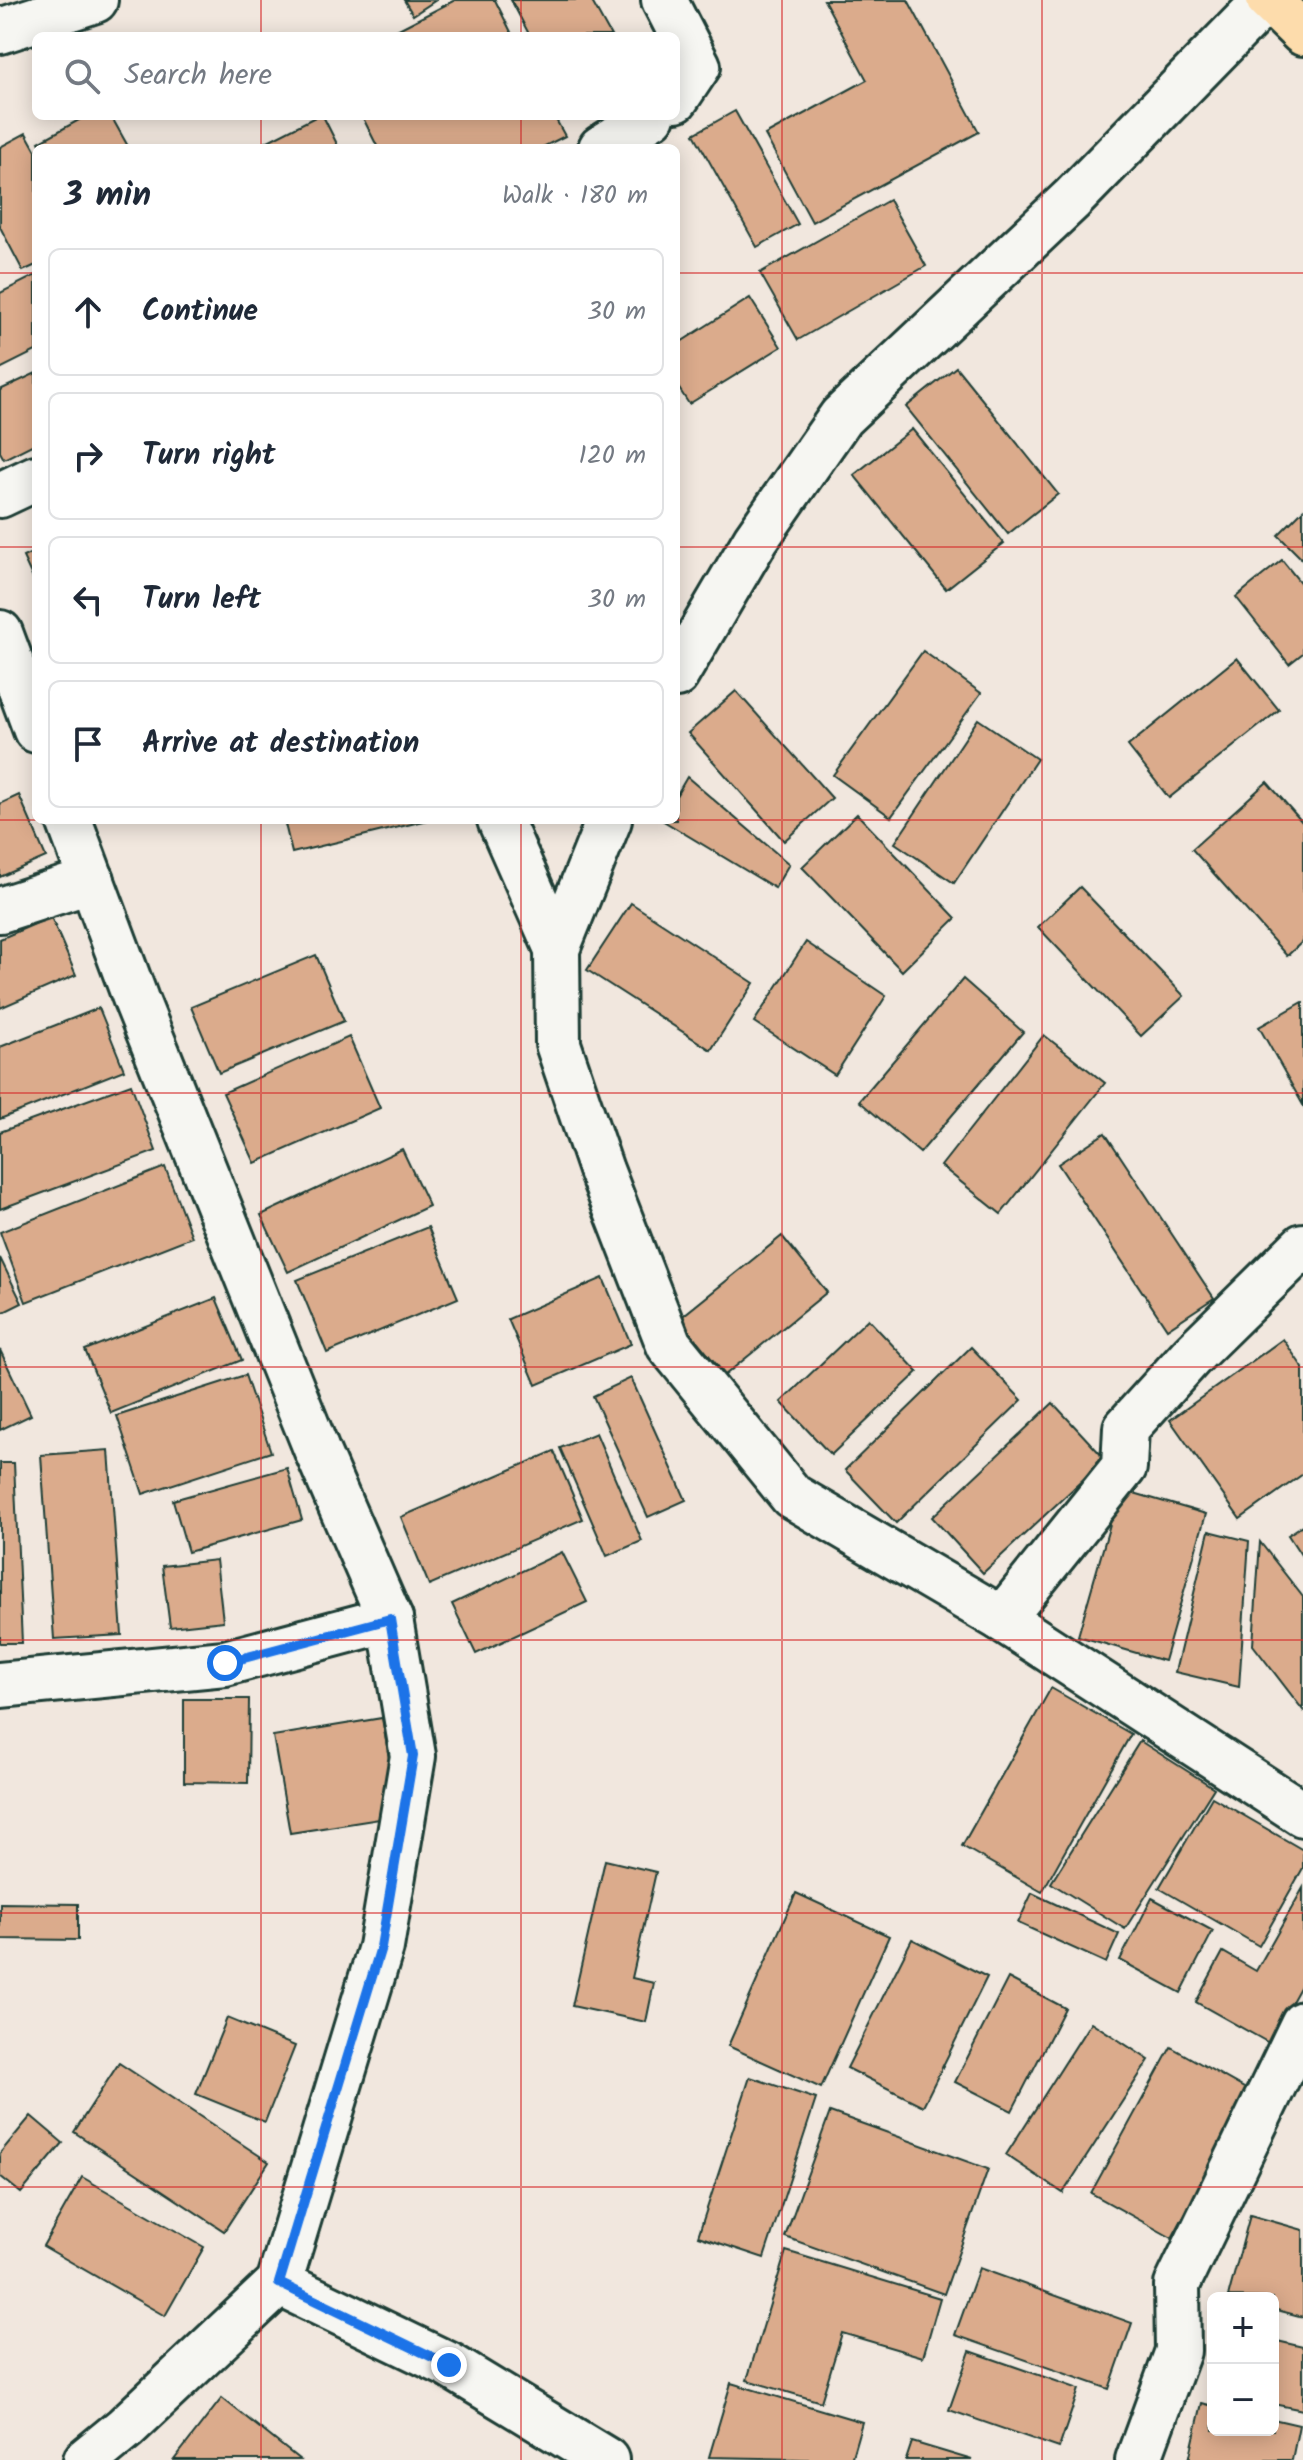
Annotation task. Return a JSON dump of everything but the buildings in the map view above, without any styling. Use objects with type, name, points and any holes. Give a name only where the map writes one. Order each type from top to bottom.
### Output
[{"type":"main road","points":[[1267,0],[1303,33]]},
{"type":"street","points":[[0,31],[95,0]]},
{"type":"street","points":[[664,0],[698,66],[680,93]]},
{"type":"street","points":[[680,668],[756,539],[841,417],[1072,199],[1267,0]]},
{"type":"street","points":[[607,144],[646,120]]},
{"type":"street","points":[[0,495],[32,480]]},
{"type":"street","points":[[0,633],[32,719]]},
{"type":"street","points":[[71,824],[136,1000],[317,1451],[390,1619],[413,1756],[381,1947],[279,2283],[125,2428],[86,2460]]},
{"type":"street","points":[[502,824],[557,949]]},
{"type":"street","points":[[607,824],[557,949],[558,1044],[601,1170],[669,1345],[792,1496],[1002,1619],[1303,1814]]},
{"type":"street","points":[[0,910],[92,880]]},
{"type":"street","points":[[1002,1619],[1124,1467],[1126,1428],[1193,1354],[1303,1246]]},
{"type":"street","points":[[0,1685],[225,1663],[390,1619]]},
{"type":"street","points":[[1138,2460],[1178,2351],[1177,2285],[1303,2024]]},
{"type":"street","points":[[279,2283],[449,2365],[606,2460]]},
{"type":"route","points":[[225,1663],[390,1619],[413,1756],[381,1947],[279,2283],[449,2365]]}]
